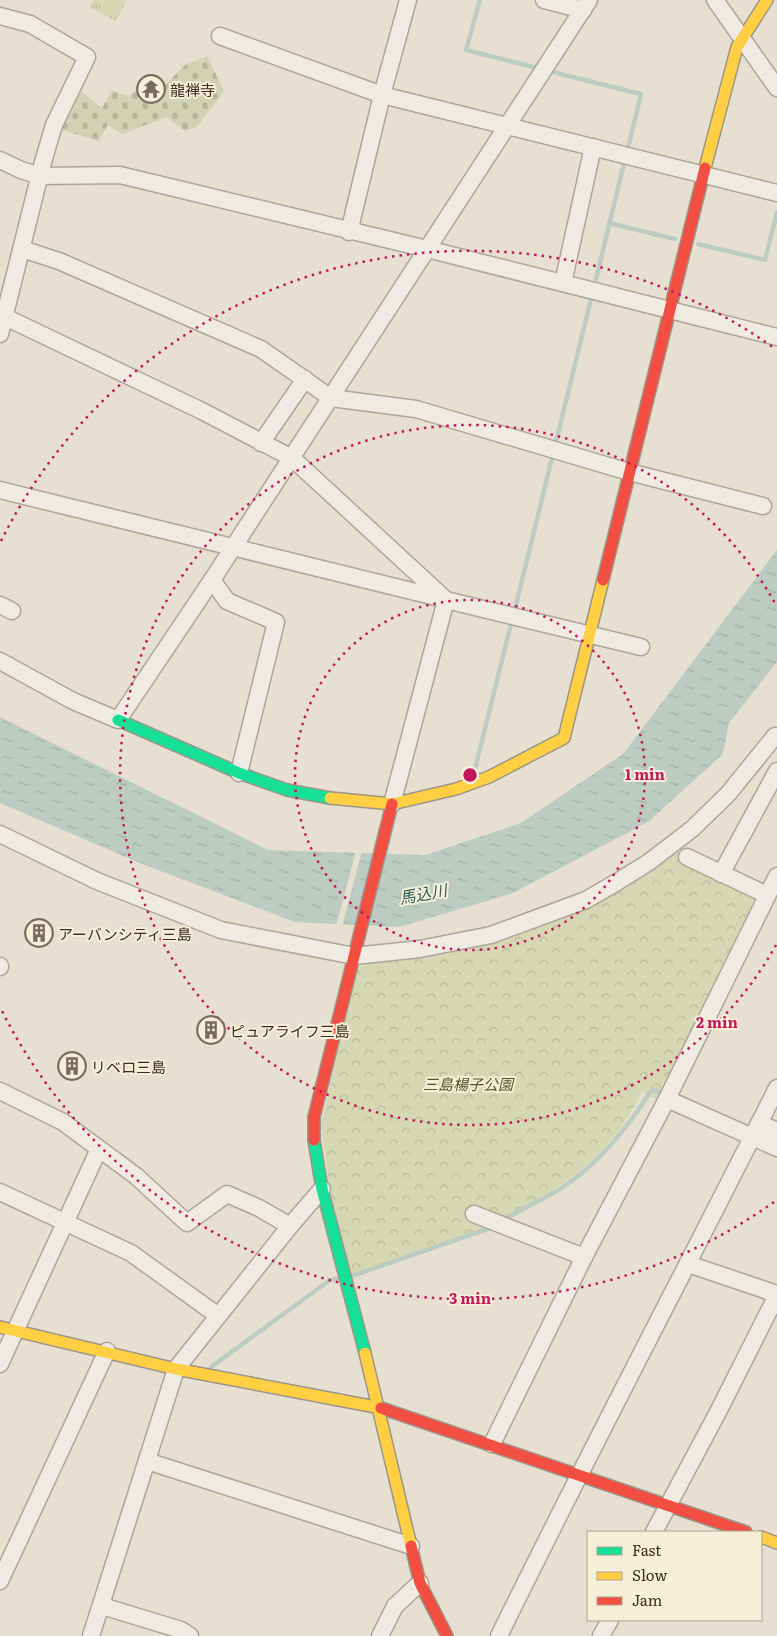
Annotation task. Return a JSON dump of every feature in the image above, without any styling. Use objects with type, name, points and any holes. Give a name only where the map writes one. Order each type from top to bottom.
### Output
[{"type":"street","points":[[349,232],[382,95],[408,0]]},
{"type":"street","points":[[118,720],[292,458],[586,5],[544,0]]},
{"type":"street","points":[[715,0],[777,88]]},
{"type":"street","points":[[0,661],[73,701],[239,773],[287,790],[390,811],[489,778],[564,738],[703,174],[737,46],[767,0]]},
{"type":"street","points":[[0,16],[30,24],[87,57],[54,125],[0,334]]},
{"type":"street","points":[[220,36],[382,95],[777,193]]},
{"type":"street","points":[[563,283],[594,147]]},
{"type":"street","points":[[0,160],[40,176],[120,175],[349,232],[427,249],[777,337]]},
{"type":"street","points":[[22,250],[59,262],[261,349],[331,398],[416,409],[629,472],[763,506]]},
{"type":"street","points":[[5,317],[202,411],[292,458],[446,600]]},
{"type":"street","points":[[261,442],[305,379]]},
{"type":"street","points":[[0,490],[234,546],[446,600],[589,633],[641,648]]},
{"type":"street","points":[[212,580],[227,601],[276,622],[239,773]]},
{"type":"street","points":[[446,600],[354,951],[314,1117],[313,1135],[322,1189],[379,1407],[410,1546],[420,1583],[447,1636]]},
{"type":"street","points":[[0,834],[97,881],[212,927],[354,951],[420,949],[474,939],[542,917],[586,900],[678,842],[728,794],[775,736]]},
{"type":"street","points":[[721,874],[777,771]]},
{"type":"street","points":[[687,857],[767,896]]},
{"type":"street","points":[[492,1444],[584,1257],[666,1100],[777,876]]},
{"type":"street","points":[[499,1636],[578,1474],[688,1264],[777,1088]]},
{"type":"street","points":[[0,1091],[52,1115],[136,1176],[187,1223],[227,1194],[259,1208],[290,1226]]},
{"type":"street","points":[[666,1100],[756,1130],[777,1131]]},
{"type":"street","points":[[756,1130],[777,1148]]},
{"type":"street","points":[[0,1364],[8,1328],[64,1223],[100,1149]]},
{"type":"street","points":[[91,1636],[176,1369],[217,1315],[322,1189]]},
{"type":"street","points":[[0,1192],[131,1253],[217,1315]]},
{"type":"street","points":[[474,1214],[584,1257]]},
{"type":"street","points":[[655,1531],[718,1412],[777,1294],[688,1264]]},
{"type":"street","points":[[8,1328],[176,1369],[379,1407],[743,1531]]},
{"type":"street","points":[[0,1581],[107,1351]]},
{"type":"street","points":[[147,1461],[410,1546]]},
{"type":"street","points":[[762,1537],[777,1543]]},
{"type":"street","points":[[380,1636],[396,1606],[420,1583]]},
{"type":"street","points":[[102,1606],[181,1630],[190,1636]]},
{"type":"street","points":[[601,1636],[609,1621]]},
{"type":"green space","points":[[93,0],[127,0],[116,21],[89,7]]},
{"type":"green space","points":[[207,56],[224,91],[197,127],[184,131],[167,117],[122,134],[108,125],[99,141],[62,130],[81,91],[102,108],[112,90],[129,97],[138,88],[143,92],[151,80],[161,89],[185,65]]},
{"type":"green space","name":"三島楊子公園","points":[[676,848],[683,861],[755,896],[757,902],[658,1100],[642,1092],[618,1130],[589,1163],[555,1189],[517,1211],[435,1247],[352,1276],[330,1192],[321,1125],[356,972],[364,963],[513,934]]},
{"type":"water","name":"馬込川","points":[[777,550],[777,662],[729,723],[723,754],[648,822],[513,893],[399,927],[295,922],[142,864],[0,803],[0,717],[268,850],[425,855],[521,823],[623,754]]},
{"type":"pier","points":[[356,851],[362,851],[342,927],[336,926]]},
{"type":"waterway","points":[[480,0],[466,50],[541,69]]},
{"type":"waterway","points":[[549,71],[641,94],[627,152]]},
{"type":"waterway","points":[[594,288],[625,159]]},
{"type":"waterway","points":[[698,244],[765,260],[777,212]]},
{"type":"waterway","points":[[609,223],[675,239]]},
{"type":"waterway","points":[[514,613],[592,295]]},
{"type":"waterway","points":[[474,773],[512,620]]},
{"type":"waterway","points":[[502,1221],[558,1190],[591,1165],[614,1142],[652,1089],[665,1094]]},
{"type":"waterway","points":[[352,1276],[493,1227]]},
{"type":"waterway","points":[[211,1367],[330,1280],[340,1278]]},
{"type":"traffic: fast","points":[[118,720],[239,773],[287,790],[330,798]]},
{"type":"traffic: fast","points":[[314,1140],[322,1189],[365,1353]]},
{"type":"traffic: slow","points":[[705,168],[737,47],[767,0]]},
{"type":"traffic: slow","points":[[330,798],[392,804],[456,789],[489,777],[564,738],[603,580]]},
{"type":"traffic: slow","points":[[0,1327],[176,1369],[381,1408]]},
{"type":"traffic: slow","points":[[365,1353],[411,1546]]},
{"type":"traffic: slow","points":[[762,1537],[777,1543]]},
{"type":"traffic: jam","points":[[603,580],[705,168]]},
{"type":"traffic: jam","points":[[314,1140],[314,1117],[392,804]]},
{"type":"traffic: jam","points":[[381,1408],[743,1531]]},
{"type":"traffic: jam","points":[[411,1546],[420,1583],[447,1636]]},
{"type":"place","name":"龍禅寺","points":[[151,89]]},
{"type":"place","name":"アーバンシティ三島","points":[[39,933]]},
{"type":"place","name":"ピュアライフ三島","points":[[211,1030]]},
{"type":"place","name":"リベロ三島","points":[[72,1066]]}]
